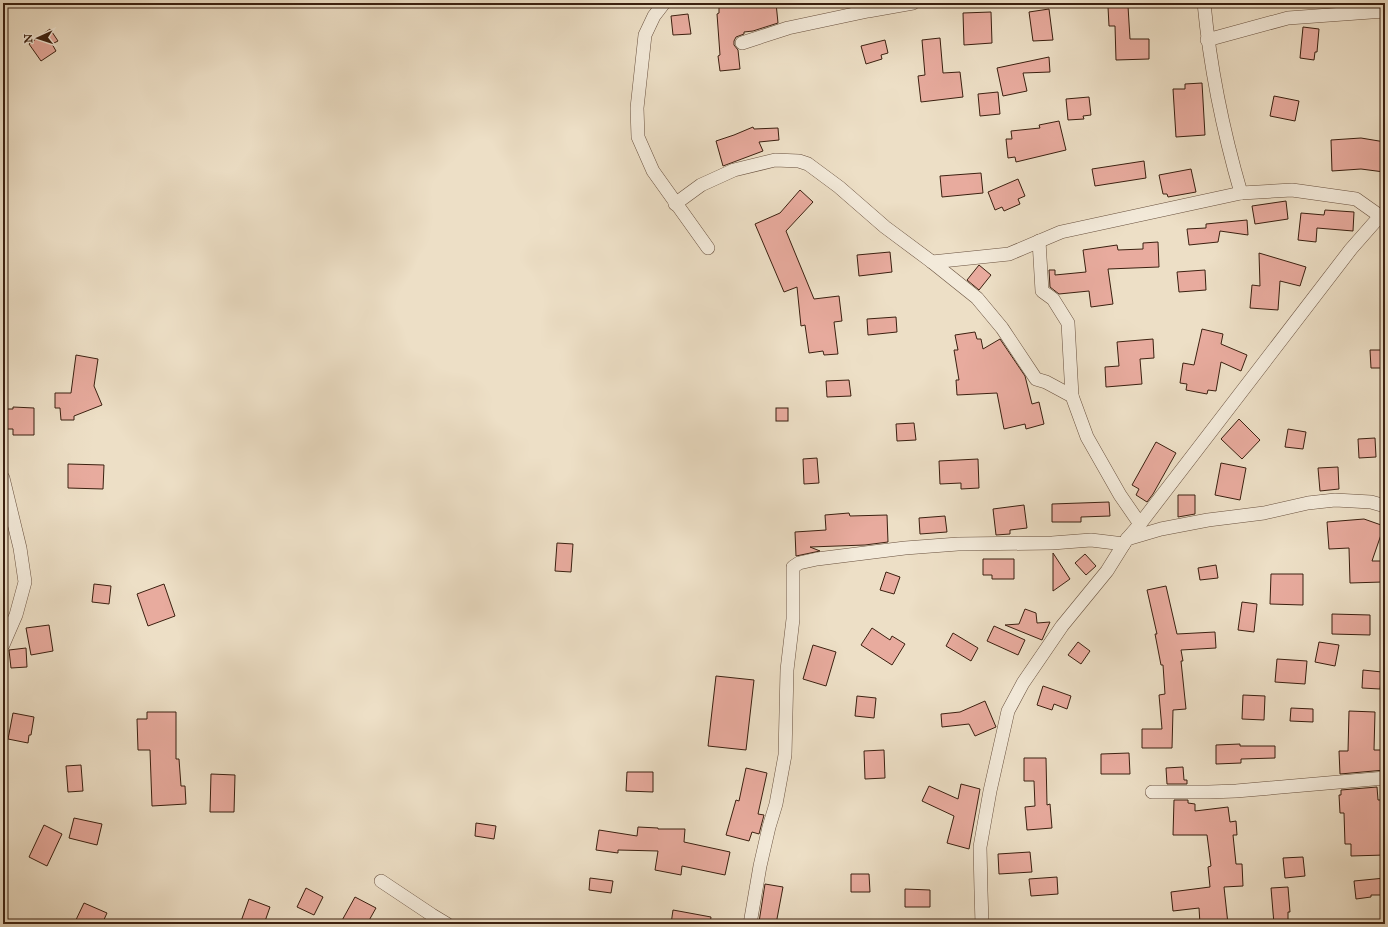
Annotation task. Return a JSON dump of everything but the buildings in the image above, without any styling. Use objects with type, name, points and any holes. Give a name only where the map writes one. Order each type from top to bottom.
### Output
[{"type":"street","points":[[664,3],[654,16],[645,35],[637,108],[638,137],[653,171],[675,204],[708,248]]},
{"type":"street","points":[[742,43],[788,28],[913,3]]},
{"type":"street","points":[[1204,3],[1207,40],[1232,162],[1241,193]]},
{"type":"street","points":[[1207,40],[1288,18],[1385,11]]},
{"type":"street","points":[[675,204],[701,185],[734,170],[775,160],[799,161],[808,164],[839,187],[885,227],[977,298],[1002,328],[1036,379],[1046,382],[1072,396]]},
{"type":"street","points":[[932,262],[1009,254],[1061,232],[1241,193],[1292,190],[1356,199],[1383,216],[1351,249],[1126,542],[1107,572],[1058,632],[1023,683],[1008,711],[998,751],[980,846],[982,924]]},
{"type":"street","points":[[1040,241],[1042,291],[1053,299],[1068,323],[1072,396],[1087,437],[1120,495],[1140,524]]},
{"type":"street","points":[[3,478],[20,548],[25,582],[16,615],[3,645]]},
{"type":"street","points":[[750,924],[760,866],[776,804],[785,755],[787,670],[793,619],[794,567],[799,563],[818,559],[905,548],[951,545],[1091,540],[1126,542],[1161,529],[1208,520],[1264,513],[1308,503],[1335,500],[1371,502],[1385,506]]},
{"type":"street","points":[[1152,792],[1229,791],[1385,778]]},
{"type":"street","points":[[381,881],[447,924]]}]
